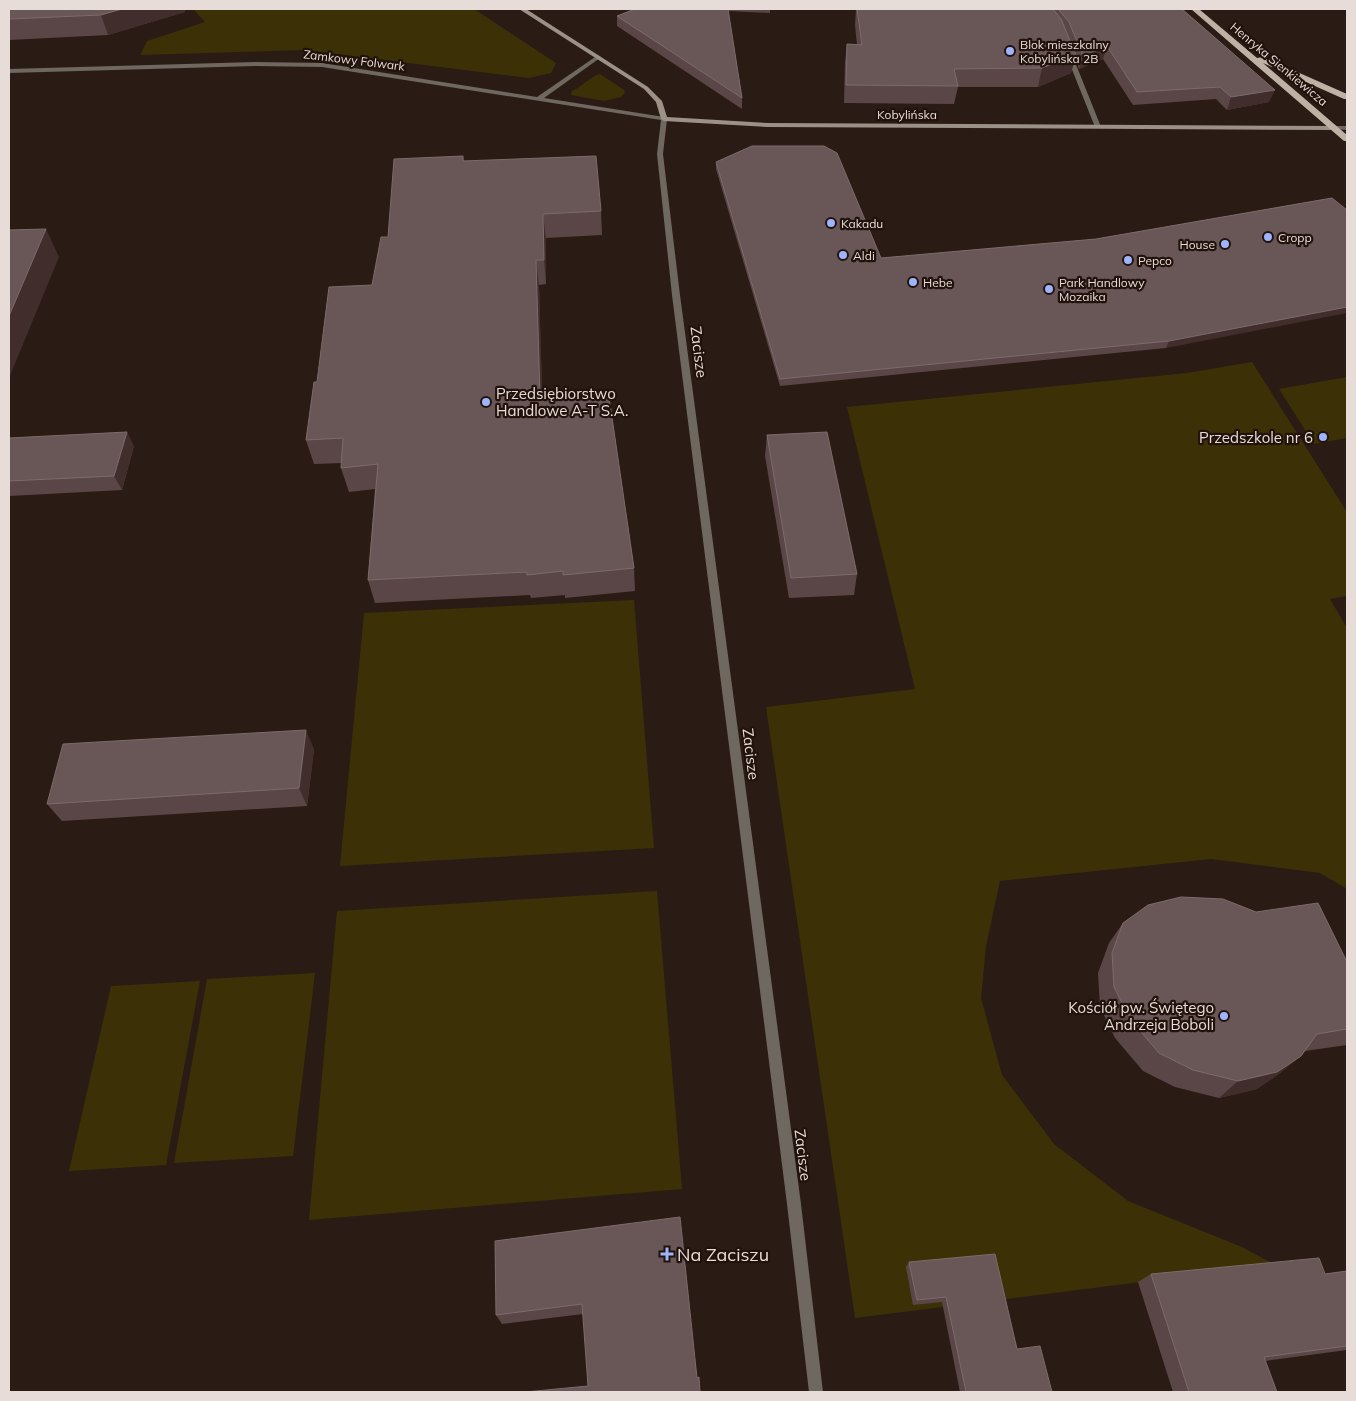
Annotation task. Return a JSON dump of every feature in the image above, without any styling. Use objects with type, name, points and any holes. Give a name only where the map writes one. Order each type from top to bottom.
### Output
[{"type":"main road","name":"Henryka Sienkiewicza","points":[[1194,9],[1347,139]]},
{"type":"main road","points":[[1247,53],[1347,97]]},
{"type":"street","points":[[522,9],[646,88],[659,101],[664,119]]},
{"type":"street","points":[[1064,42],[1098,127]]},
{"type":"street","points":[[538,100],[598,57]]},
{"type":"street","name":"Zamkowy Folwark","points":[[9,71],[255,64],[322,65],[664,119]]},
{"type":"street","name":"Kobylińska","points":[[664,119],[768,125],[1335,128]]},
{"type":"street","name":"Zacisze","points":[[664,119],[660,154],[676,295],[793,1194],[816,1392]]},
{"type":"street","points":[[1335,128],[1347,128]]},
{"type":"shaded area","points":[[193,9],[474,9],[556,63],[551,73],[529,78],[305,50],[140,55],[147,41],[205,22]]},
{"type":"shaded area","points":[[600,74],[624,90],[625,92],[621,97],[604,101],[571,95],[572,91]]},
{"type":"shaded area","points":[[1252,362],[1347,512],[1347,596],[1330,599],[1347,628],[1347,889],[1320,873],[1211,859],[1000,881],[986,946],[981,998],[1002,1075],[1054,1144],[1128,1201],[1242,1247],[1276,1265],[855,1318],[766,707],[915,689],[847,407],[1187,373]]},
{"type":"shaded area","points":[[1347,377],[1347,438],[1314,444],[1279,389]]},
{"type":"shaded area","points":[[634,600],[654,848],[340,866],[364,613]]},
{"type":"shaded area","points":[[657,891],[682,1189],[309,1220],[337,911]]},
{"type":"shaded area","points":[[315,973],[293,1156],[174,1163],[207,979]]},
{"type":"shaded area","points":[[200,981],[166,1165],[69,1171],[111,986]]},
{"type":"building","points":[[9,9],[122,9],[101,15],[9,19]]},
{"type":"building","points":[[635,9],[728,9],[742,98],[617,16]]},
{"type":"building","points":[[857,9],[1053,9],[1061,19],[1076,55],[1042,68],[954,69],[958,86],[846,85],[847,44],[862,45]]},
{"type":"building","points":[[1058,9],[1182,9],[1275,90],[1231,97],[1220,87],[1137,92],[1107,46],[1083,56],[1069,22]]},
{"type":"building","name":"Park Handlowy Mozaika","points":[[752,146],[824,146],[837,153],[881,258],[1096,239],[1332,198],[1347,210],[1347,307],[1169,341],[780,379],[716,162]]},
{"type":"building","name":"Przedsiębiorstwo Handlowe A-T S.A.","points":[[463,156],[463,161],[596,156],[601,211],[543,214],[544,260],[536,260],[540,397],[574,400],[609,397],[634,568],[563,575],[563,571],[527,575],[527,572],[368,580],[378,464],[341,468],[343,438],[306,440],[314,382],[317,382],[329,287],[372,285],[381,237],[388,237],[394,159]]},
{"type":"building","points":[[46,229],[9,316],[9,230]]},
{"type":"building","points":[[127,432],[114,476],[9,481],[9,438]]},
{"type":"building","points":[[827,432],[857,574],[791,578],[767,435]]},
{"type":"building","points":[[306,730],[299,788],[47,804],[63,744]]},
{"type":"building","name":"Kościół pw. Świętego Andrzeja Boboli","points":[[1181,897],[1223,899],[1256,912],[1318,903],[1347,962],[1347,1029],[1317,1034],[1301,1056],[1277,1072],[1238,1081],[1193,1070],[1159,1053],[1130,1019],[1114,987],[1112,953],[1123,923],[1148,905]]},
{"type":"building","points":[[680,1217],[700,1392],[525,1392],[588,1386],[582,1304],[496,1315],[495,1241]]},
{"type":"building","points":[[995,1254],[1017,1349],[1040,1346],[1052,1392],[966,1392],[946,1297],[917,1300],[909,1262]]},
{"type":"building","points":[[1319,1258],[1325,1274],[1347,1271],[1347,1346],[1264,1357],[1277,1392],[1189,1392],[1151,1274]]},
{"type":"place","name":"Blok mieszkalny Kobylińska 2B","points":[[1010,51]]},
{"type":"place","name":"Kakadu","points":[[831,223]]},
{"type":"place","name":"Cropp","points":[[1268,237]]},
{"type":"place","name":"House","points":[[1225,244]]},
{"type":"place","name":"Aldi","points":[[843,255]]},
{"type":"place","name":"Pepco","points":[[1128,260]]},
{"type":"place","name":"Hebe","points":[[913,282]]},
{"type":"place","name":"Park Handlowy Mozaika","points":[[1049,289]]},
{"type":"place","name":"Przedsiębiorstwo Handlowe A-T S.A.","points":[[486,402]]},
{"type":"place","name":"Przedszkole nr 6","points":[[1323,437]]},
{"type":"place","name":"Kościół pw. Świętego Andrzeja Boboli","points":[[1224,1016]]},
{"type":"place","name":"Na Zaciszu","points":[[667,1254]]}]
